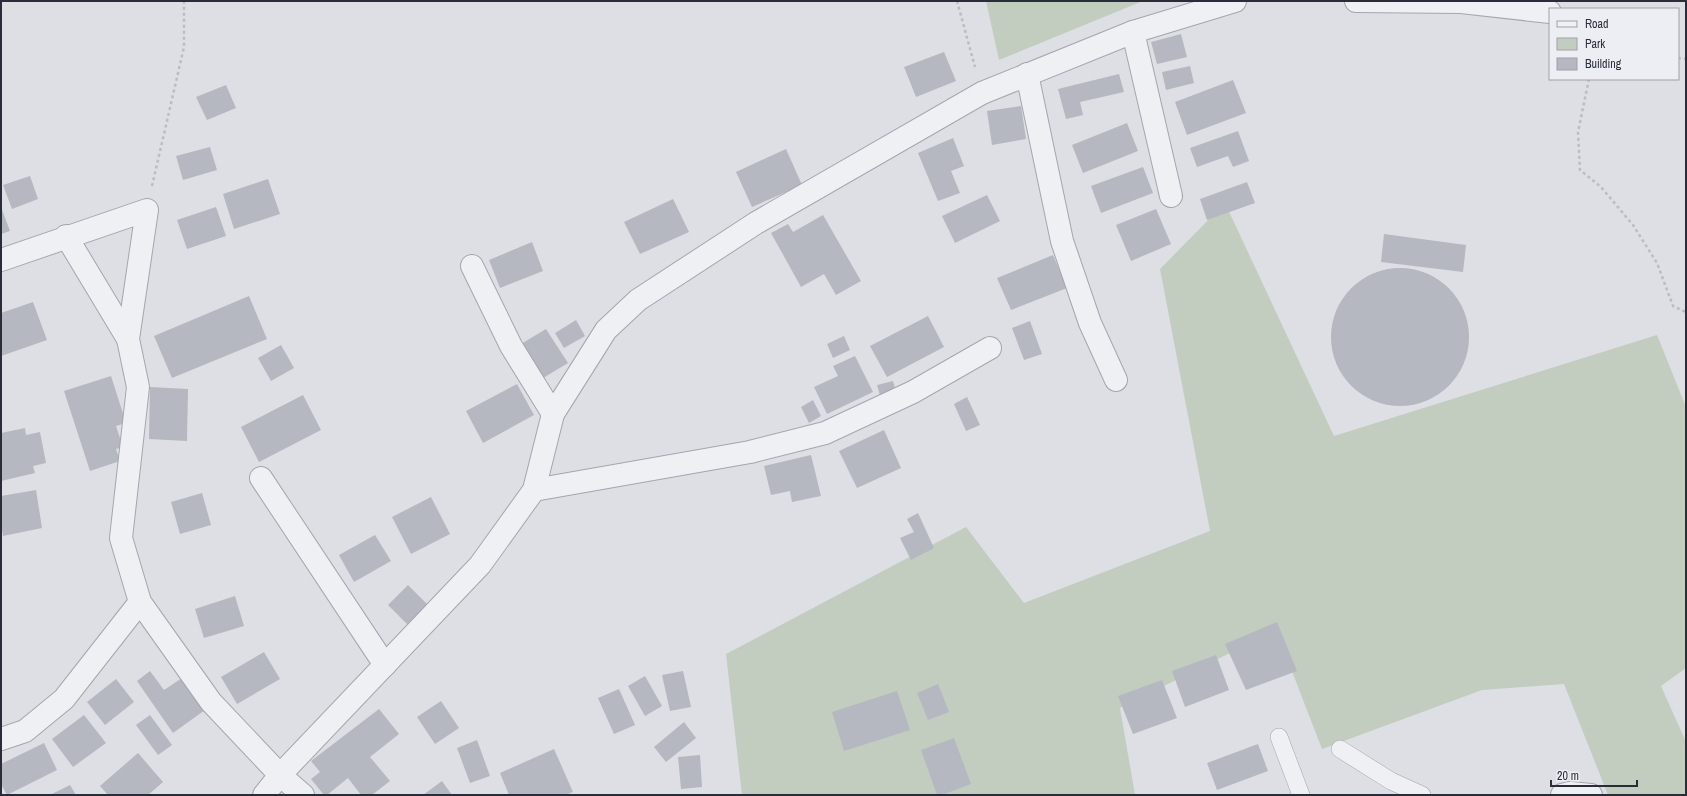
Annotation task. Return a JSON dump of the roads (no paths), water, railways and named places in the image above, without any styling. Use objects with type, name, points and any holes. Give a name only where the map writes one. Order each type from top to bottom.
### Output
[{"type":"street","points":[[264,795],[280,775],[480,565],[534,490],[554,414],[606,330],[638,300],[756,223],[982,93],[1133,32],[1235,1]]},
{"type":"street","points":[[1356,1],[1461,2],[1549,12]]},
{"type":"street","points":[[1133,32],[1171,196]]},
{"type":"street","points":[[1027,74],[1062,241],[1090,323],[1116,380]]},
{"type":"street","points":[[1,260],[66,236],[147,210],[128,339]]},
{"type":"street","points":[[66,236],[128,339],[138,387],[121,538],[140,602],[211,702],[280,775],[303,795]]},
{"type":"street","points":[[472,266],[511,346],[554,414]]},
{"type":"street","points":[[534,490],[750,452],[825,433],[913,392],[990,348]]},
{"type":"street","points":[[261,478],[385,665]]},
{"type":"street","points":[[1,739],[25,731],[64,699],[140,602]]},
{"type":"street","points":[[1562,795],[1570,793],[1591,795]]},
{"type":"lane","points":[[1279,737],[1301,795]]},
{"type":"lane","points":[[1340,749],[1391,781],[1422,795]]}]
